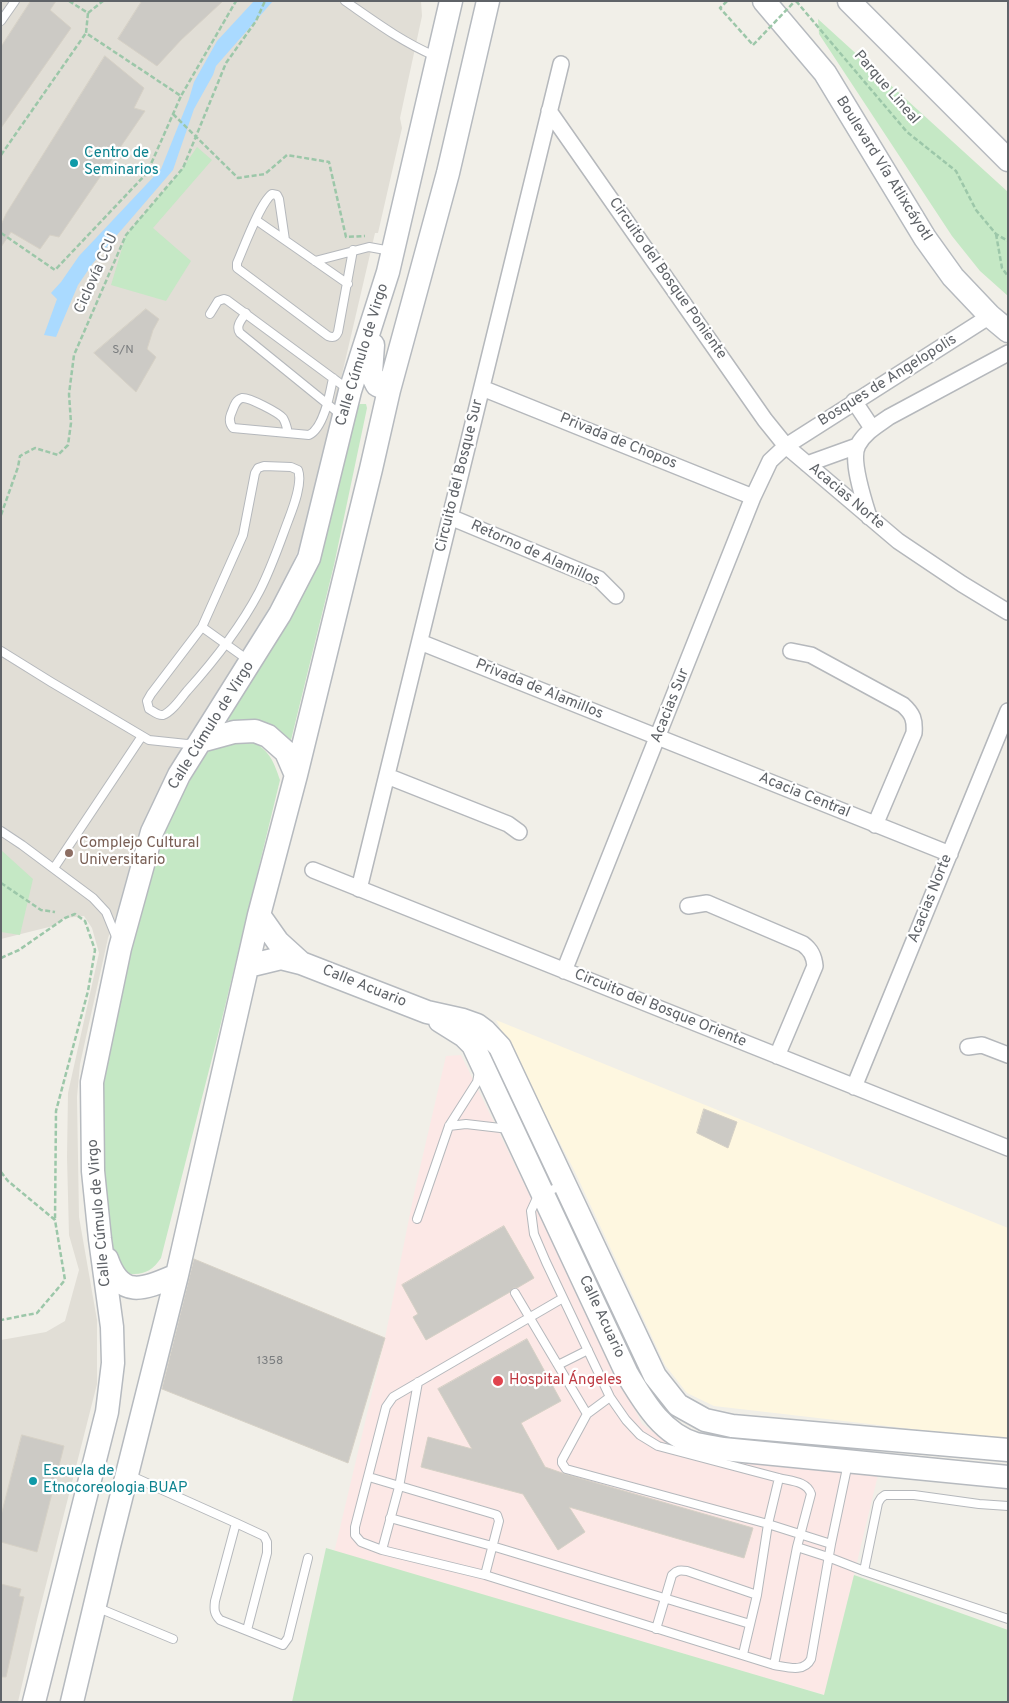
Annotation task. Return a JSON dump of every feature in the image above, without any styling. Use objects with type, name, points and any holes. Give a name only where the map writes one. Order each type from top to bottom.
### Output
[{"type":"main road","name":"Calle Cúmulo de Virgo","points":[[34,1702],[107,1412],[113,1363],[112,1326],[100,1239],[94,1171],[92,1082],[120,948],[152,832],[179,776],[280,614],[309,558],[342,384],[374,319],[393,251],[452,1]]},
{"type":"main road","points":[[452,1],[470,19],[473,29],[471,76]]},
{"type":"main road","points":[[72,1702],[177,1275],[259,915],[296,775],[389,390],[446,182],[488,1]]},
{"type":"main road","points":[[458,130],[478,82],[499,1]]},
{"type":"main road","name":"Boulevard Vía Atlixcáyotl","points":[[764,1],[824,73],[925,238],[953,277],[990,316],[1008,331]]},
{"type":"main road","points":[[849,1],[999,147]]},
{"type":"main road","points":[[374,319],[371,373],[377,385],[389,390]]},
{"type":"main road","points":[[342,384],[371,400],[377,406],[380,414],[371,469]]},
{"type":"main road","points":[[201,741],[234,732],[255,731],[268,736],[286,752],[296,775]]},
{"type":"main road","name":"Calle Acuario","points":[[259,915],[278,942],[301,963]]},
{"type":"main road","name":"Calle Acuario","points":[[248,966],[281,958],[301,963],[427,1012],[477,1025],[493,1039],[500,1048],[655,1376],[678,1405],[705,1420],[732,1426],[1008,1450]]},
{"type":"main road","name":"Calle Acuario","points":[[427,1012],[473,1045],[627,1374],[648,1408],[670,1431],[694,1443],[723,1449],[1008,1477]]},
{"type":"main road","points":[[100,1239],[110,1269],[119,1282],[130,1288],[144,1288],[177,1275]]},
{"type":"main road","points":[[955,1446],[955,1472]]},
{"type":"main road","points":[[90,1482],[89,1541],[109,1546]]},
{"type":"street","name":"Circuito del Bosque Sur","points":[[359,889],[561,64]]},
{"type":"street","name":"Circuito del Bosque Poniente","points":[[549,111],[764,420],[786,446]]},
{"type":"street","name":"Bosques de Angelopolis","points":[[786,446],[990,316]]},
{"type":"street","name":"Bosques de Angelopolis","points":[[857,446],[872,428],[889,416],[1008,353]]},
{"type":"street","name":"Privada de Chopos","points":[[482,388],[753,497]]},
{"type":"street","points":[[854,401],[872,428]]},
{"type":"street","name":"Acacias Norte","points":[[786,446],[869,517],[916,554],[1008,612]]},
{"type":"street","name":"Acacias Sur","points":[[564,971],[753,497],[770,461],[786,446]]},
{"type":"street","points":[[807,464],[857,446],[859,485],[869,517]]},
{"type":"street","name":"Retorno de Alamillos","points":[[450,517],[599,579],[616,596]]},
{"type":"street","name":"Privada de Alamillos","points":[[420,642],[658,738]]},
{"type":"street","points":[[791,651],[812,655],[903,705],[911,712],[915,722],[914,733],[875,825]]},
{"type":"street","name":"Acacias Norte","points":[[854,1087],[1008,712]]},
{"type":"street","name":"Acacia Central","points":[[658,738],[950,854]]},
{"type":"street","points":[[387,776],[508,824],[519,832]]},
{"type":"street","name":"Circuito del Bosque Oriente","points":[[313,870],[1008,1148]]},
{"type":"street","points":[[688,906],[707,904],[803,944],[810,949],[815,966],[777,1056]]},
{"type":"street","points":[[968,1047],[982,1045],[1008,1055]]},
{"type":"lane","points":[[1,22],[15,1]]},
{"type":"lane","points":[[345,1],[403,40],[438,58]]},
{"type":"lane","points":[[285,240],[277,195],[272,194],[268,197],[256,220],[237,263],[237,268],[332,338],[338,332],[353,250]]},
{"type":"lane","points":[[256,220],[348,284]]},
{"type":"lane","points":[[315,261],[353,250],[372,247],[393,251]]},
{"type":"lane","points":[[210,314],[218,301],[224,299],[342,384]]},
{"type":"lane","points":[[246,313],[239,325],[238,331],[240,334],[336,410],[314,433],[303,435],[233,428],[230,424],[230,418],[236,402],[242,398],[248,398],[282,416],[288,433]]},
{"type":"lane","points":[[264,466],[291,467],[298,470],[301,476],[293,509],[272,565],[258,594],[226,644],[204,673],[174,706],[165,714],[158,715],[149,709],[147,701],[202,626],[242,535],[255,473],[258,468],[264,466]]},
{"type":"lane","points":[[202,626],[251,662]]},
{"type":"lane","points":[[1,651],[149,740],[188,744],[201,741]]},
{"type":"lane","points":[[54,868],[142,736]]},
{"type":"lane","points":[[1,832],[54,868],[93,898],[106,912],[120,948]]},
{"type":"lane","points":[[418,1219],[449,1126],[477,1082],[482,1063]]},
{"type":"lane","points":[[449,1126],[466,1124],[512,1129]]},
{"type":"lane","points":[[564,1184],[543,1194],[536,1200],[531,1212],[534,1234],[610,1397],[626,1420],[640,1435],[658,1446],[804,1484],[809,1488],[810,1494],[797,1547],[774,1665]]},
{"type":"lane","points":[[515,1293],[587,1414]]},
{"type":"lane","points":[[563,1298],[393,1397],[386,1407],[355,1527],[355,1535],[360,1542],[382,1550],[485,1576],[774,1665],[803,1667],[811,1659],[828,1556],[848,1461]]},
{"type":"lane","points":[[558,1365],[588,1350]]},
{"type":"lane","points":[[382,1550],[398,1486],[418,1382]]},
{"type":"lane","points":[[610,1397],[587,1414],[562,1460],[566,1469],[768,1524],[831,1544]]},
{"type":"lane","points":[[127,1474],[264,1536],[267,1542],[267,1554],[247,1630]]},
{"type":"lane","points":[[369,1477],[497,1515],[499,1521],[485,1576]]},
{"type":"lane","points":[[743,1654],[756,1595],[768,1524],[779,1478]]},
{"type":"lane","points":[[864,1571],[878,1503],[885,1495],[914,1495],[1008,1506]]},
{"type":"lane","points":[[390,1518],[492,1546],[750,1624]]},
{"type":"lane","points":[[236,1523],[214,1608],[220,1620],[283,1645],[288,1638],[308,1558]]},
{"type":"lane","points":[[797,1547],[1008,1618]]},
{"type":"lane","points":[[656,1629],[672,1575],[676,1571],[681,1570],[756,1595]]},
{"type":"lane","points":[[95,1606],[173,1638]]},
{"type":"path","points":[[69,1],[88,13]]},
{"type":"path","points":[[1,155],[86,33],[88,13],[102,1]]},
{"type":"path","points":[[1,233],[56,270],[147,173],[181,96],[236,1]]},
{"type":"path","name":"Ciclovía CCU","points":[[1,515],[20,456],[35,448],[58,455],[68,446],[70,423],[69,394],[74,355],[126,235],[183,168],[226,63],[256,20],[265,1]]},
{"type":"path","points":[[727,1],[720,8],[754,45],[795,1]]},
{"type":"path","name":"Parque Lineal","points":[[795,1],[907,132],[956,171],[976,210],[996,234],[1008,242]]},
{"type":"path","points":[[86,33],[181,96]]},
{"type":"path","points":[[173,114],[238,178],[265,174],[287,155],[329,162],[346,237],[371,236]]},
{"type":"path","name":"Parque Lineal","points":[[996,234],[1002,268],[1008,276]]},
{"type":"path","points":[[1,883],[41,910],[55,912]]},
{"type":"path","points":[[1,958],[19,950],[65,918],[75,914],[84,921],[95,950],[88,992],[56,1111],[55,1220],[65,1280],[37,1313],[1,1320]]},
{"type":"path","points":[[1,1172],[8,1181],[55,1220]]},
{"type":"shaded area","name":"Complejo Cultural Universitario","points":[[1,1],[421,1],[422,16],[400,118],[402,128],[378,233],[375,233],[304,537],[283,585],[172,767],[147,817],[108,938],[80,1064],[77,1097],[79,1217],[97,1320],[97,1384],[18,1702],[1,1702],[1,1340],[46,1332],[65,1321],[79,1270],[69,1235],[68,1093],[99,953],[92,928],[84,916],[65,918],[53,926],[1,939]]},
{"type":"shaded area","points":[[496,1020],[1008,1228],[1008,1440],[714,1406],[687,1393],[665,1365],[575,1172]]},
{"type":"shaded area","name":"Hospital Ángeles","points":[[461,1055],[642,1424],[679,1451],[878,1475],[825,1695],[334,1553],[385,1338],[415,1189],[446,1056]]},
{"type":"green space","points":[[818,19],[1008,192],[1008,296],[980,271],[952,236],[819,34]]},
{"type":"green space","points":[[197,147],[212,160],[153,228],[191,261],[166,301],[111,285],[126,235],[178,175]]},
{"type":"green space","points":[[360,404],[366,404],[367,408],[334,565],[290,744],[239,721],[229,721],[228,719],[291,618],[310,581],[324,546]]},
{"type":"green space","points":[[254,742],[271,758],[280,780],[219,1031],[161,1258],[149,1270],[139,1274],[122,1272],[108,1243],[100,1109],[104,1073],[135,926],[156,850],[173,808],[207,753],[219,744]]},
{"type":"green space","points":[[1,850],[33,879],[20,935],[1,932]]},
{"type":"green space","points":[[326,1548],[824,1695],[854,1575],[1008,1630],[1008,1702],[292,1702]]},
{"type":"water","points":[[254,1],[273,1],[216,66],[194,109],[173,170],[93,263],[78,285],[56,337],[44,335],[57,299],[51,293],[79,256],[161,169],[194,82],[217,41]]},
{"type":"building","points":[[31,1],[56,1],[50,10],[71,28],[1,128],[1,47]]},
{"type":"building","points":[[142,1],[223,1],[181,40],[157,66],[118,39]]},
{"type":"building","name":"Centro de Seminarios","points":[[105,56],[144,88],[134,108],[145,111],[59,237],[50,235],[40,249],[11,232],[1,247],[1,225],[6,214]]},
{"type":"building","points":[[146,309],[159,319],[147,349],[156,357],[136,392],[94,353]]},
{"type":"building","points":[[704,1109],[737,1122],[728,1148],[697,1133]]},
{"type":"building","points":[[504,1226],[534,1278],[517,1288],[513,1288],[510,1292],[426,1340],[413,1317],[418,1314],[402,1285]]},
{"type":"building","points":[[194,1259],[385,1338],[348,1463],[162,1389]]},
{"type":"building","points":[[527,1339],[561,1401],[521,1423],[545,1467],[753,1528],[744,1558],[569,1507],[585,1532],[558,1550],[523,1494],[421,1467],[428,1437],[472,1449],[438,1389]]},
{"type":"building","name":"Escuela de Etnocoreologia BUAP","points":[[22,1435],[64,1446],[37,1552],[1,1542],[1,1516]]},
{"type":"building","points":[[1,1584],[21,1589],[19,1596],[24,1597],[6,1677],[1,1677]]},
{"type":"place","name":"Centro de Seminarios","points":[[74,163]]},
{"type":"place","name":"Complejo Cultural Universitario","points":[[69,853]]},
{"type":"place","name":"Hospital Ángeles","points":[[498,1381]]},
{"type":"place","name":"Escuela de Etnocoreologia BUAP","points":[[33,1481]]}]
